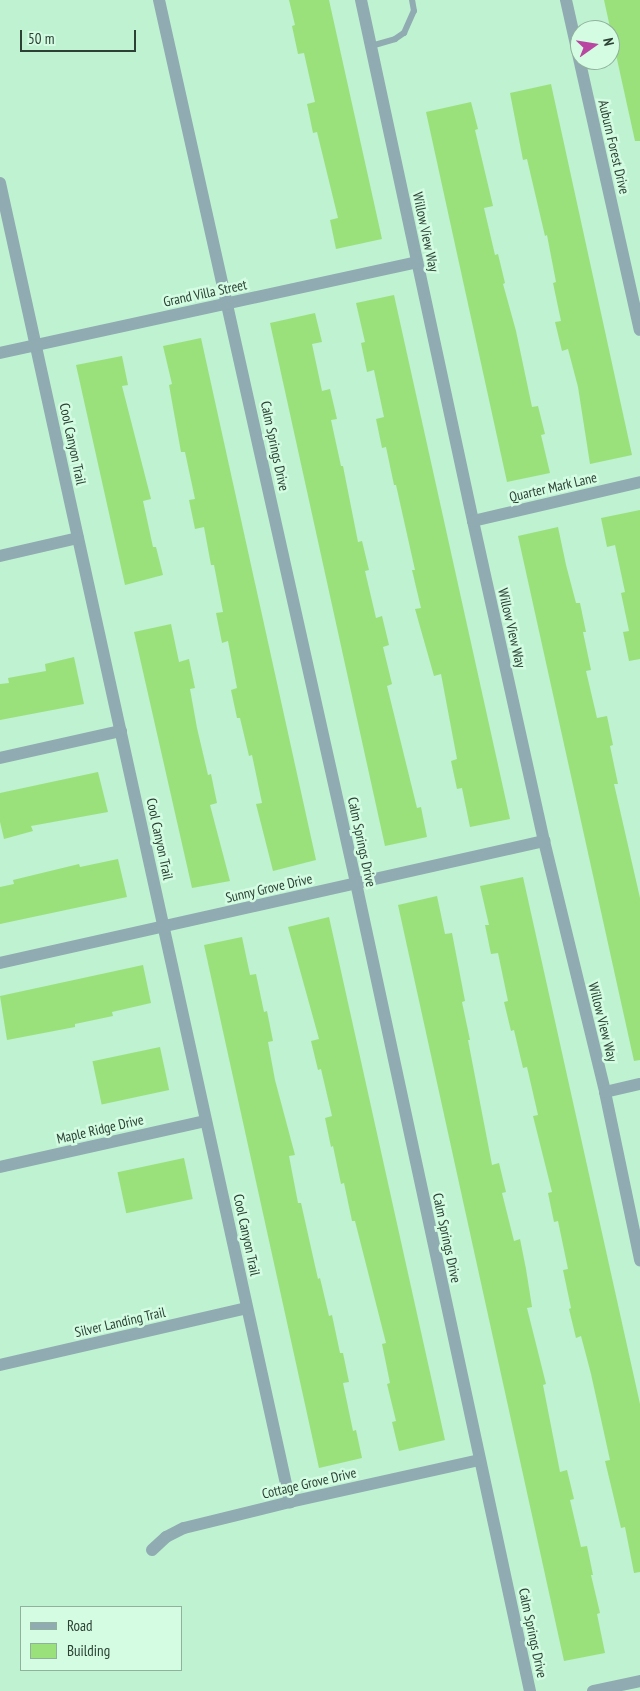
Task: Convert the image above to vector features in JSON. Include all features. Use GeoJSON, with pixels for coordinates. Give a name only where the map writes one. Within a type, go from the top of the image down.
{"type":"FeatureCollection","features":[{"type":"Feature","properties":{"kind":"street","name":"Calm Springs Drive"},"geometry":{"type":"LineString","coordinates":[[160,0],[356,883],[530,1691]]}},
{"type":"Feature","properties":{"kind":"street","name":"Willow View Way"},"geometry":{"type":"LineString","coordinates":[[361,0],[473,521],[544,841],[605,1092],[640,1260]]}},
{"type":"Feature","properties":{"kind":"street","name":"Auburn Forest Drive"},"geometry":{"type":"LineString","coordinates":[[566,0],[640,330]]}},
{"type":"Feature","properties":{"kind":"street","name":"Cool Canyon Trail"},"geometry":{"type":"LineString","coordinates":[[0,183],[290,1502]]}},
{"type":"Feature","properties":{"kind":"street","name":"Grand Villa Street"},"geometry":{"type":"LineString","coordinates":[[0,353],[417,262]]}},
{"type":"Feature","properties":{"kind":"street","name":"Quarter Mark Lane"},"geometry":{"type":"LineString","coordinates":[[473,521],[640,482]]}},
{"type":"Feature","properties":{"kind":"street"},"geometry":{"type":"LineString","coordinates":[[0,556],[78,538]]}},
{"type":"Feature","properties":{"kind":"street"},"geometry":{"type":"LineString","coordinates":[[0,758],[120,731]]}},
{"type":"Feature","properties":{"kind":"street","name":"Sunny Grove Drive"},"geometry":{"type":"LineString","coordinates":[[0,963],[544,841]]}},
{"type":"Feature","properties":{"kind":"street"},"geometry":{"type":"LineString","coordinates":[[605,1092],[640,1084]]}},
{"type":"Feature","properties":{"kind":"street","name":"Maple Ridge Drive"},"geometry":{"type":"LineString","coordinates":[[0,1167],[206,1121]]}},
{"type":"Feature","properties":{"kind":"street","name":"Silver Landing Trail"},"geometry":{"type":"LineString","coordinates":[[0,1365],[247,1308]]}},
{"type":"Feature","properties":{"kind":"street","name":"Cottage Grove Drive"},"geometry":{"type":"LineString","coordinates":[[152,1550],[166,1537],[184,1528],[290,1502],[479,1460]]}},
{"type":"Feature","properties":{"kind":"street"},"geometry":{"type":"LineString","coordinates":[[593,1691],[640,1681]]}},
{"type":"Feature","properties":{"kind":"lane"},"geometry":{"type":"LineString","coordinates":[[371,46],[395,39],[404,33],[414,11],[412,0]]}},
{"type":"Feature","properties":{"kind":"building"},"geometry":{"type":"Polygon","coordinates":[[[289,0],[329,0],[382,239],[336,249],[330,220],[338,218],[317,132],[313,133],[307,104],[315,102],[304,53],[298,54],[292,26],[295,25],[289,0]]]}},
{"type":"Feature","properties":{"kind":"building"},"geometry":{"type":"Polygon","coordinates":[[[604,0],[640,0],[640,141],[635,141],[619,70],[620,20],[608,20],[604,0]]]}},
{"type":"Feature","properties":{"kind":"building"},"geometry":{"type":"Polygon","coordinates":[[[551,84],[632,455],[590,464],[578,387],[568,349],[562,351],[555,322],[561,321],[553,283],[556,282],[547,235],[545,236],[527,159],[523,160],[510,93],[551,84]]]}},
{"type":"Feature","properties":{"kind":"building"},"geometry":{"type":"Polygon","coordinates":[[[471,102],[478,129],[475,130],[493,206],[484,208],[495,255],[498,254],[505,283],[503,284],[516,331],[532,407],[538,406],[545,434],[541,435],[550,473],[507,482],[426,112],[471,102]]]}},
{"type":"Feature","properties":{"kind":"building"},"geometry":{"type":"Polygon","coordinates":[[[394,295],[510,819],[470,827],[462,788],[457,789],[451,761],[457,759],[441,674],[434,676],[415,609],[421,608],[412,570],[415,570],[396,485],[394,485],[386,447],[382,448],[376,419],[384,417],[374,370],[367,372],[361,343],[365,342],[356,303],[394,295]]]}},
{"type":"Feature","properties":{"kind":"building"},"geometry":{"type":"Polygon","coordinates":[[[315,313],[322,342],[312,344],[322,391],[330,389],[337,419],[331,420],[341,466],[343,466],[358,542],[362,541],[369,570],[365,571],[376,618],[382,616],[389,645],[383,647],[392,684],[387,686],[417,808],[421,807],[427,837],[385,846],[270,323],[315,313]]]}},
{"type":"Feature","properties":{"kind":"building"},"geometry":{"type":"Polygon","coordinates":[[[201,338],[316,860],[273,871],[256,804],[262,803],[252,755],[249,756],[240,718],[237,718],[231,690],[237,688],[228,641],[222,643],[216,613],[223,612],[214,565],[211,565],[204,527],[195,529],[189,500],[195,499],[185,452],[181,452],[169,385],[172,384],[163,346],[201,338]]]}},
{"type":"Feature","properties":{"kind":"building"},"geometry":{"type":"Polygon","coordinates":[[[122,356],[128,385],[122,386],[151,499],[143,501],[153,547],[156,547],[163,575],[125,585],[76,365],[122,356]]]}},
{"type":"Feature","properties":{"kind":"building"},"geometry":{"type":"Polygon","coordinates":[[[640,510],[640,659],[629,661],[623,632],[629,631],[621,593],[625,592],[615,545],[607,547],[601,518],[640,510]]]}},
{"type":"Feature","properties":{"kind":"building"},"geometry":{"type":"Polygon","coordinates":[[[558,527],[576,603],[580,603],[586,632],[583,632],[591,670],[586,671],[597,718],[607,716],[613,745],[610,746],[618,784],[614,784],[640,898],[640,1060],[634,1061],[518,536],[558,527]]]}},
{"type":"Feature","properties":{"kind":"building"},"geometry":{"type":"Polygon","coordinates":[[[171,624],[179,662],[189,659],[195,688],[190,689],[197,728],[208,775],[211,774],[217,803],[210,805],[230,881],[192,888],[134,632],[171,624]]]}},
{"type":"Feature","properties":{"kind":"building"},"geometry":{"type":"Polygon","coordinates":[[[74,657],[84,704],[0,720],[0,684],[9,683],[8,678],[46,671],[45,664],[74,657]]]}},
{"type":"Feature","properties":{"kind":"building"},"geometry":{"type":"Polygon","coordinates":[[[98,772],[108,812],[31,826],[33,831],[4,839],[0,822],[0,793],[98,772]]]}},
{"type":"Feature","properties":{"kind":"building"},"geometry":{"type":"Polygon","coordinates":[[[118,859],[127,897],[0,924],[0,887],[14,884],[13,880],[79,864],[80,867],[118,859]]]}},
{"type":"Feature","properties":{"kind":"building"},"geometry":{"type":"Polygon","coordinates":[[[523,877],[640,1404],[640,1572],[634,1573],[625,1527],[621,1528],[605,1461],[610,1460],[591,1374],[581,1336],[576,1338],[569,1309],[571,1308],[563,1270],[568,1269],[558,1221],[554,1222],[548,1193],[552,1192],[533,1116],[538,1115],[527,1067],[523,1068],[514,1030],[511,1031],[504,1002],[508,1001],[498,953],[491,954],[485,925],[489,925],[480,886],[523,877]]]}},
{"type":"Feature","properties":{"kind":"building"},"geometry":{"type":"Polygon","coordinates":[[[437,896],[445,934],[452,933],[465,1001],[462,1002],[470,1040],[468,1040],[492,1165],[499,1163],[506,1192],[502,1193],[514,1241],[520,1239],[532,1307],[527,1308],[546,1384],[543,1385],[560,1472],[567,1470],[574,1499],[570,1500],[581,1547],[587,1546],[593,1575],[591,1575],[600,1613],[597,1614],[605,1653],[564,1661],[398,905],[437,896]]]}},
{"type":"Feature","properties":{"kind":"building"},"geometry":{"type":"Polygon","coordinates":[[[329,917],[445,1440],[399,1451],[392,1422],[396,1421],[387,1384],[390,1383],[382,1344],[386,1343],[355,1221],[352,1221],[344,1183],[341,1184],[333,1146],[331,1147],[325,1118],[332,1116],[321,1069],[318,1070],[311,1041],[319,1039],[288,927],[329,917]]]}},
{"type":"Feature","properties":{"kind":"building"},"geometry":{"type":"Polygon","coordinates":[[[242,937],[250,975],[256,974],[264,1012],[267,1011],[273,1041],[268,1042],[275,1080],[295,1155],[289,1156],[298,1203],[301,1203],[318,1279],[320,1278],[329,1316],[332,1315],[340,1353],[343,1353],[349,1382],[343,1383],[353,1431],[356,1430],[362,1458],[319,1468],[204,945],[242,937]]]}},
{"type":"Feature","properties":{"kind":"building"},"geometry":{"type":"Polygon","coordinates":[[[143,965],[151,1003],[112,1012],[113,1016],[75,1024],[75,1027],[7,1040],[0,996],[143,965]]]}},
{"type":"Feature","properties":{"kind":"building"},"geometry":{"type":"Polygon","coordinates":[[[160,1047],[169,1090],[102,1104],[93,1061],[160,1047]]]}},
{"type":"Feature","properties":{"kind":"building"},"geometry":{"type":"Polygon","coordinates":[[[184,1158],[193,1199],[126,1213],[117,1172],[184,1158]]]}}]}
